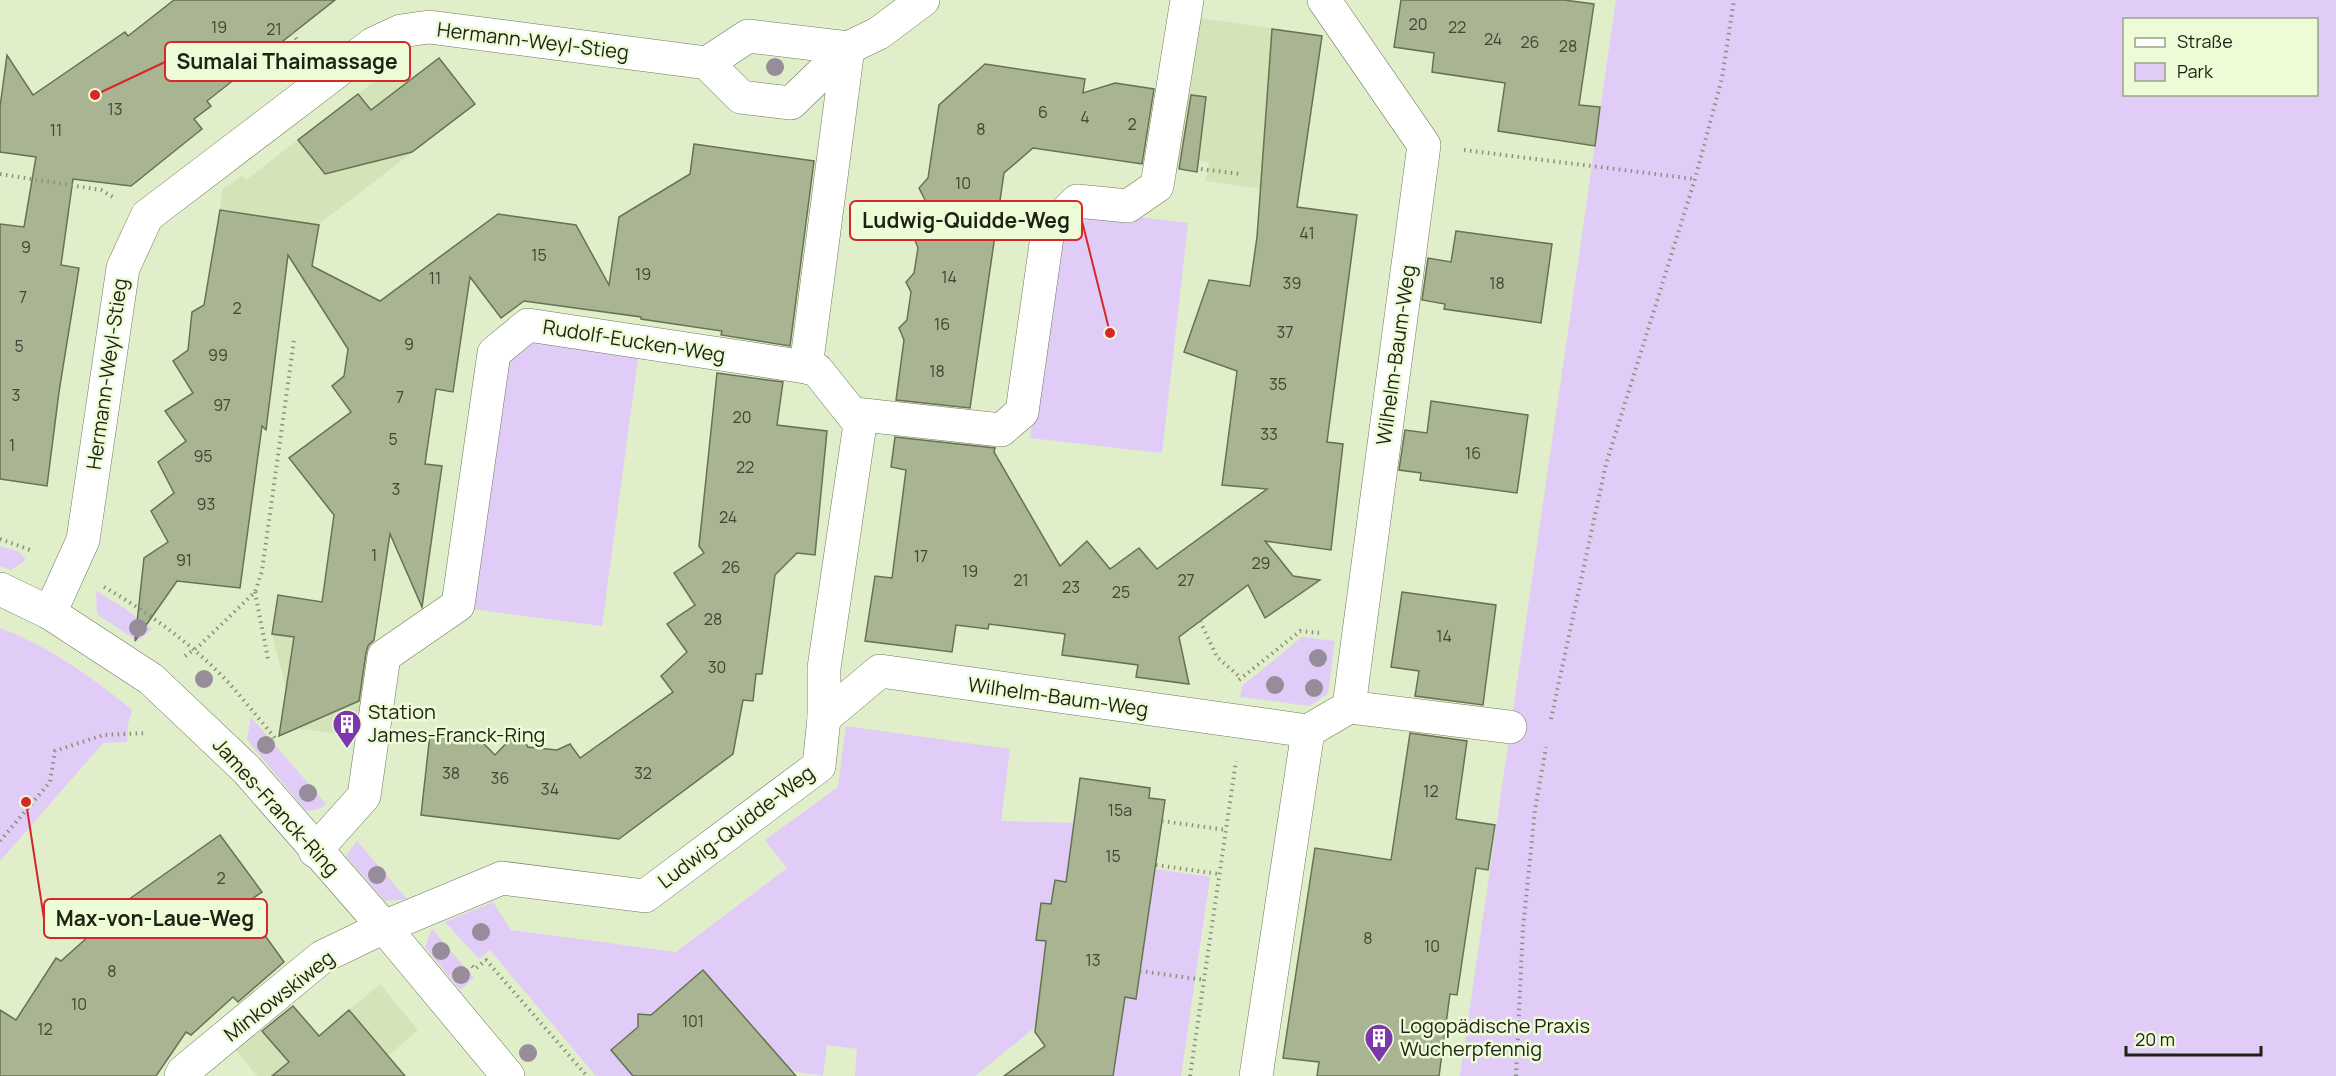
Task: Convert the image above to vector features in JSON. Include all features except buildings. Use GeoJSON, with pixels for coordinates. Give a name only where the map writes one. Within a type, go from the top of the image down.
{"type":"FeatureCollection","features":[{"type":"Feature","properties":{"kind":"street"},"geometry":{"type":"LineString","coordinates":[[848,48],[748,36],[708,63],[741,97],[791,103],[848,48],[879,33],[923,0]]}},
{"type":"Feature","properties":{"kind":"street"},"geometry":{"type":"LineString","coordinates":[[848,48],[806,367],[817,370],[854,414],[1001,430],[1022,412],[1048,230],[1077,201],[1128,206],[1157,186],[1187,0]]}},
{"type":"Feature","properties":{"kind":"street"},"geometry":{"type":"LineString","coordinates":[[1324,0],[1424,145]]}},
{"type":"Feature","properties":{"kind":"street","name":"Hermann-Weyl-Stieg"},"geometry":{"type":"LineString","coordinates":[[50,613],[83,540],[123,268],[147,216],[373,44],[400,31],[429,27],[708,63]]}},
{"type":"Feature","properties":{"kind":"street","name":"Wilhelm-Baum-Weg"},"geometry":{"type":"LineString","coordinates":[[1349,707],[1424,145]]}},
{"type":"Feature","properties":{"kind":"street","name":"Rudolf-Eucken-Weg"},"geometry":{"type":"LineString","coordinates":[[315,851],[364,796],[384,656],[458,605],[494,353],[528,325],[806,367]]}},
{"type":"Feature","properties":{"kind":"street","name":"Ludwig-Quidde-Weg"},"geometry":{"type":"LineString","coordinates":[[384,927],[502,878],[645,896],[819,766],[824,718],[824,669],[860,424],[854,414]]}},
{"type":"Feature","properties":{"kind":"street","name":"James-Franck-Ring"},"geometry":{"type":"LineString","coordinates":[[0,589],[50,613],[151,679],[205,729],[247,770],[315,851],[384,927],[508,1076]]}},
{"type":"Feature","properties":{"kind":"street","name":"Wilhelm-Baum-Weg"},"geometry":{"type":"LineString","coordinates":[[824,718],[880,671],[1308,731]]}},
{"type":"Feature","properties":{"kind":"street"},"geometry":{"type":"LineString","coordinates":[[1256,1076],[1308,731],[1349,707],[1510,727]]}},
{"type":"Feature","properties":{"kind":"street","name":"Minkowskiweg"},"geometry":{"type":"LineString","coordinates":[[181,1076],[322,957],[384,927]]}},
{"type":"Feature","properties":{"kind":"path"},"geometry":{"type":"LineString","coordinates":[[1551,721],[1606,464],[1695,179],[1722,78],[1734,0]]}},
{"type":"Feature","properties":{"kind":"path"},"geometry":{"type":"LineString","coordinates":[[1424,145],[1695,179]]}},
{"type":"Feature","properties":{"kind":"path"},"geometry":{"type":"LineString","coordinates":[[0,174],[101,190],[147,216]]}},
{"type":"Feature","properties":{"kind":"path"},"geometry":{"type":"LineString","coordinates":[[151,679],[198,647],[255,592],[262,571],[294,340]]}},
{"type":"Feature","properties":{"kind":"path"},"geometry":{"type":"LineString","coordinates":[[255,592],[268,659]]}},
{"type":"Feature","properties":{"kind":"path"},"geometry":{"type":"LineString","coordinates":[[1200,621],[1217,657],[1241,678]]}},
{"type":"Feature","properties":{"kind":"path"},"geometry":{"type":"LineString","coordinates":[[1190,1076],[1238,747],[1226,720],[1230,686],[1299,631],[1358,639]]}},
{"type":"Feature","properties":{"kind":"path"},"geometry":{"type":"LineString","coordinates":[[0,841],[50,782],[55,751],[103,735],[205,729]]}},
{"type":"Feature","properties":{"kind":"path"},"geometry":{"type":"LineString","coordinates":[[1516,1076],[1523,928],[1535,810],[1546,744]]}},
{"type":"Feature","properties":{"kind":"path"},"geometry":{"type":"LineString","coordinates":[[1162,821],[1226,830]]}},
{"type":"Feature","properties":{"kind":"path"},"geometry":{"type":"LineString","coordinates":[[1156,865],[1220,874]]}},
{"type":"Feature","properties":{"kind":"path"},"geometry":{"type":"LineString","coordinates":[[1140,971],[1204,980]]}},
{"type":"Feature","properties":{"kind":"shaded area"},"geometry":{"type":"Polygon","coordinates":[[[1194,17],[1322,36],[1299,194],[1206,181],[1209,162],[1174,157],[1194,17]]]}},
{"type":"Feature","properties":{"kind":"shaded area"},"geometry":{"type":"Polygon","coordinates":[[[439,58],[475,104],[319,224],[313,262],[214,247],[223,189],[242,175],[246,180],[397,64],[409,81],[439,58]]]}},
{"type":"Feature","properties":{"kind":"shaded area"},"geometry":{"type":"Polygon","coordinates":[[[278,595],[379,610],[360,737],[281,726],[286,688],[272,634],[278,595]]]}},
{"type":"Feature","properties":{"kind":"shaded area"},"geometry":{"type":"Polygon","coordinates":[[[380,984],[418,1030],[365,1076],[257,1076],[236,1050],[260,1029],[269,1039],[313,1029],[319,1036],[380,984]]]}},
{"type":"Feature","properties":{"kind":"green space"},"geometry":{"type":"Polygon","coordinates":[[[1616,0],[2336,0],[2336,1076],[1460,1076],[1616,0]]]}},
{"type":"Feature","properties":{"kind":"green space"},"geometry":{"type":"Polygon","coordinates":[[[1079,210],[1188,223],[1162,453],[1030,438],[1058,228],[1079,210]]]}},
{"type":"Feature","properties":{"kind":"green space"},"geometry":{"type":"Polygon","coordinates":[[[529,336],[639,351],[602,626],[472,609],[506,354],[529,336]]]}},
{"type":"Feature","properties":{"kind":"green space"},"geometry":{"type":"Polygon","coordinates":[[[0,546],[19,552],[26,560],[11,570],[0,566],[0,546]]]}},
{"type":"Feature","properties":{"kind":"green space"},"geometry":{"type":"Polygon","coordinates":[[[96,591],[152,629],[137,641],[97,614],[96,591]]]}},
{"type":"Feature","properties":{"kind":"green space"},"geometry":{"type":"Polygon","coordinates":[[[0,628],[18,635],[69,663],[132,710],[127,742],[103,743],[0,861],[0,628]]]}},
{"type":"Feature","properties":{"kind":"green space"},"geometry":{"type":"Polygon","coordinates":[[[1302,637],[1335,641],[1328,693],[1310,706],[1240,697],[1242,686],[1302,637]]]}},
{"type":"Feature","properties":{"kind":"green space"},"geometry":{"type":"Polygon","coordinates":[[[251,717],[326,804],[319,809],[306,811],[247,740],[251,717]]]}},
{"type":"Feature","properties":{"kind":"green space"},"geometry":{"type":"Polygon","coordinates":[[[846,726],[1010,749],[1001,821],[1075,823],[1066,882],[1055,881],[1051,904],[1041,903],[1036,939],[1046,941],[1040,980],[1051,996],[1048,1020],[1033,1029],[975,1076],[855,1076],[857,1049],[827,1045],[823,1076],[792,1071],[703,970],[651,1015],[638,1014],[638,1027],[611,1049],[633,1076],[596,1076],[490,950],[479,959],[445,922],[493,902],[511,930],[676,952],[787,868],[765,840],[838,787],[846,726]]]}},
{"type":"Feature","properties":{"kind":"green space"},"geometry":{"type":"Polygon","coordinates":[[[357,841],[407,899],[385,901],[346,856],[357,841]]]}},
{"type":"Feature","properties":{"kind":"green space"},"geometry":{"type":"Polygon","coordinates":[[[1155,869],[1210,877],[1181,1076],[1113,1076],[1125,997],[1137,998],[1155,869]]]}},
{"type":"Feature","properties":{"kind":"green space"},"geometry":{"type":"Polygon","coordinates":[[[432,929],[474,978],[460,990],[425,947],[432,929]]]}},
{"type":"Feature","properties":{"kind":"place","name":"Sumalai Thaimassage"},"geometry":{"type":"Point","coordinates":[95,95]}},
{"type":"Feature","properties":{"kind":"place","name":"Ludwig-Quidde-Weg"},"geometry":{"type":"Point","coordinates":[1110,333]}},
{"type":"Feature","properties":{"kind":"place","name":"Station James-Franck-Ring"},"geometry":{"type":"Point","coordinates":[347,750]}},
{"type":"Feature","properties":{"kind":"place","name":"Max-von-Laue-Weg"},"geometry":{"type":"Point","coordinates":[26,802]}},
{"type":"Feature","properties":{"kind":"place","name":"Logopädische Praxis Wucherpfennig"},"geometry":{"type":"Point","coordinates":[1379,1064]}}]}
